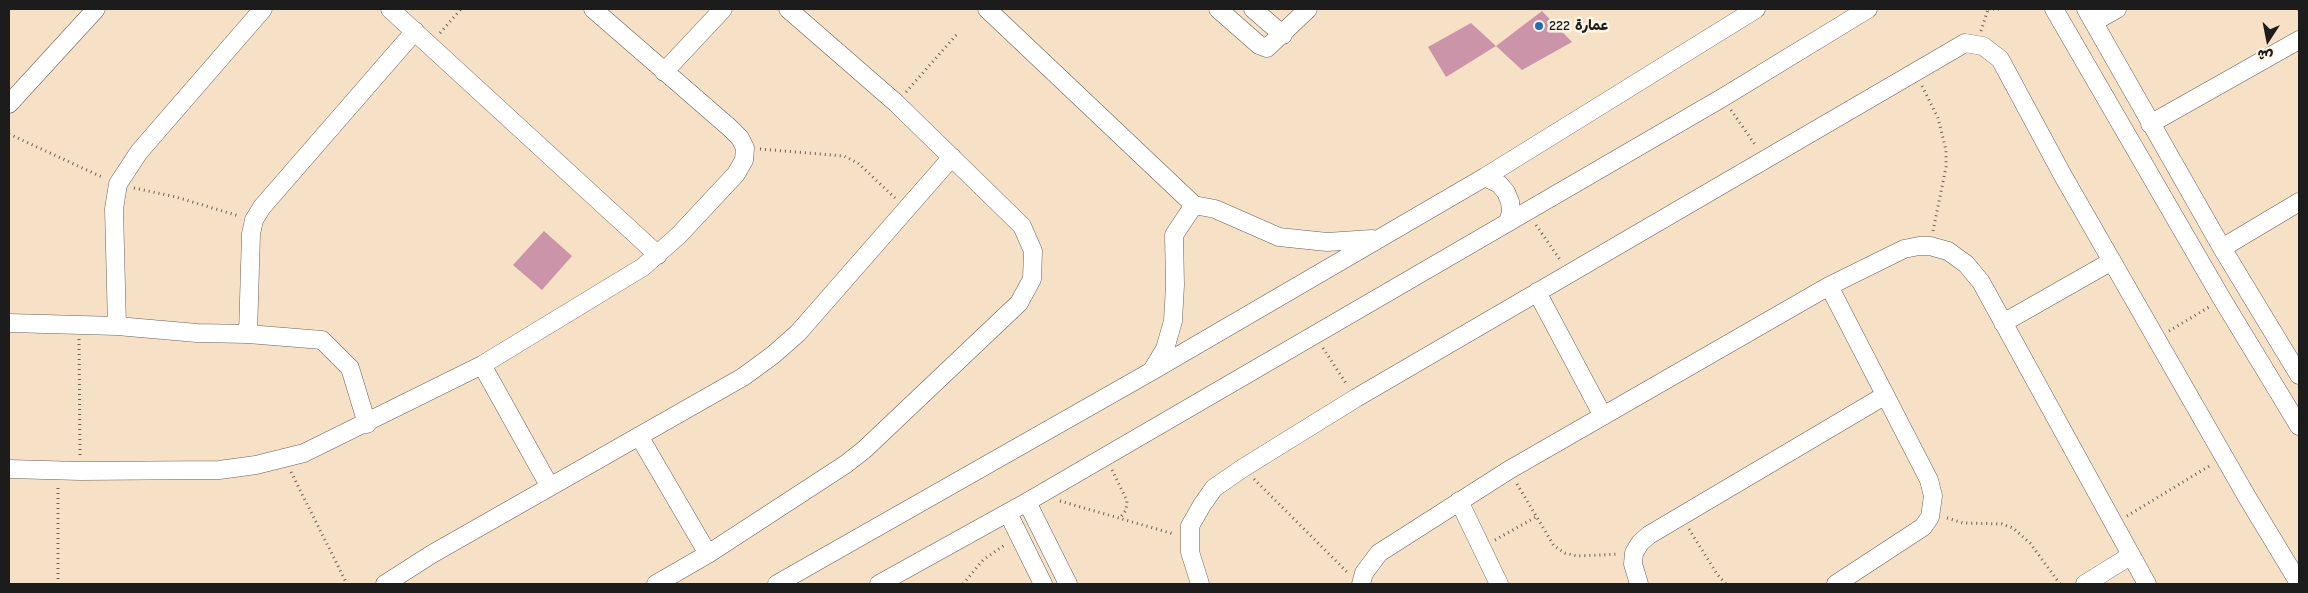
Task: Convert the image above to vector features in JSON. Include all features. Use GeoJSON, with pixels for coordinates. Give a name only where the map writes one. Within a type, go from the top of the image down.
{"type":"FeatureCollection","features":[{"type":"Feature","properties":{"kind":"street"},"geometry":{"type":"LineString","coordinates":[[9,104],[96,9]]}},
{"type":"Feature","properties":{"kind":"street"},"geometry":{"type":"LineString","coordinates":[[117,326],[114,209],[118,184],[139,152],[264,9]]}},
{"type":"Feature","properties":{"kind":"street"},"geometry":{"type":"LineString","coordinates":[[390,9],[658,255]]}},
{"type":"Feature","properties":{"kind":"street"},"geometry":{"type":"LineString","coordinates":[[9,469],[80,471],[219,470],[304,453],[367,424],[482,365],[605,291],[658,255],[736,174],[744,160],[745,148],[740,138],[730,128],[594,9]]}},
{"type":"Feature","properties":{"kind":"street"},"geometry":{"type":"LineString","coordinates":[[664,72],[723,9]]}},
{"type":"Feature","properties":{"kind":"street"},"geometry":{"type":"LineString","coordinates":[[656,584],[708,554],[846,464],[865,449],[1019,303],[1032,279],[1033,251],[1022,226],[896,103],[788,9]]}},
{"type":"Feature","properties":{"kind":"street"},"geometry":{"type":"LineString","coordinates":[[987,9],[1194,206],[1215,209],[1279,237],[1327,242],[1376,239]]}},
{"type":"Feature","properties":{"kind":"street"},"geometry":{"type":"LineString","coordinates":[[1218,9],[1264,48],[1270,46],[1308,9]]}},
{"type":"Feature","properties":{"kind":"street"},"geometry":{"type":"LineString","coordinates":[[1253,9],[1282,35]]}},
{"type":"Feature","properties":{"kind":"street"},"geometry":{"type":"LineString","coordinates":[[777,584],[1152,371],[1485,177],[1756,9]]}},
{"type":"Feature","properties":{"kind":"street"},"geometry":{"type":"LineString","coordinates":[[879,584],[1105,457],[1722,98],[1868,9]]}},
{"type":"Feature","properties":{"kind":"street"},"geometry":{"type":"LineString","coordinates":[[2054,9],[2222,299],[2299,426]]}},
{"type":"Feature","properties":{"kind":"street"},"geometry":{"type":"LineString","coordinates":[[2117,9],[2090,16],[2150,124],[2299,376]]}},
{"type":"Feature","properties":{"kind":"street"},"geometry":{"type":"LineString","coordinates":[[248,334],[254,220],[262,207],[415,31]]}},
{"type":"Feature","properties":{"kind":"street"},"geometry":{"type":"LineString","coordinates":[[2150,124],[2299,40]]}},
{"type":"Feature","properties":{"kind":"street"},"geometry":{"type":"LineString","coordinates":[[1200,584],[1190,552],[1190,526],[1214,488],[1356,398],[1965,43],[1977,44],[1992,51],[2000,59],[2112,261],[2299,583]]}},
{"type":"Feature","properties":{"kind":"street"},"geometry":{"type":"LineString","coordinates":[[385,584],[432,554],[743,377],[773,355],[798,333],[952,157]]}},
{"type":"Feature","properties":{"kind":"street"},"geometry":{"type":"LineString","coordinates":[[1485,177],[1499,184],[1506,192],[1511,212],[1508,222]]}},
{"type":"Feature","properties":{"kind":"street"},"geometry":{"type":"LineString","coordinates":[[2222,248],[2299,202]]}},
{"type":"Feature","properties":{"kind":"street"},"geometry":{"type":"LineString","coordinates":[[1152,371],[1165,349],[1173,321],[1175,285],[1174,236],[1194,206]]}},
{"type":"Feature","properties":{"kind":"street"},"geometry":{"type":"LineString","coordinates":[[1357,581],[1378,553],[1509,470],[1829,286],[1904,249],[1930,246],[1948,251],[1966,264],[1981,282],[2147,584]]}},
{"type":"Feature","properties":{"kind":"street"},"geometry":{"type":"LineString","coordinates":[[2003,323],[2112,261]]}},
{"type":"Feature","properties":{"kind":"street"},"geometry":{"type":"LineString","coordinates":[[1829,286],[1884,396],[1929,480],[1933,496],[1930,517],[1922,527],[1836,584]]}},
{"type":"Feature","properties":{"kind":"street"},"geometry":{"type":"LineString","coordinates":[[1537,292],[1603,416]]}},
{"type":"Feature","properties":{"kind":"street"},"geometry":{"type":"LineString","coordinates":[[9,324],[117,326],[197,333],[248,334],[322,340],[350,368],[367,424]]}},
{"type":"Feature","properties":{"kind":"street"},"geometry":{"type":"LineString","coordinates":[[482,365],[550,488]]}},
{"type":"Feature","properties":{"kind":"street"},"geometry":{"type":"LineString","coordinates":[[1639,584],[1633,564],[1634,553],[1640,543],[1649,535],[1884,396]]}},
{"type":"Feature","properties":{"kind":"street"},"geometry":{"type":"LineString","coordinates":[[639,436],[708,554]]}},
{"type":"Feature","properties":{"kind":"street"},"geometry":{"type":"LineString","coordinates":[[1033,498],[1068,584]]}},
{"type":"Feature","properties":{"kind":"street"},"geometry":{"type":"LineString","coordinates":[[1459,500],[1499,584]]}},
{"type":"Feature","properties":{"kind":"street"},"geometry":{"type":"LineString","coordinates":[[1008,513],[1044,584]]}},
{"type":"Feature","properties":{"kind":"street"},"geometry":{"type":"LineString","coordinates":[[2085,584],[2130,556]]}},
{"type":"Feature","properties":{"kind":"path"},"geometry":{"type":"LineString","coordinates":[[429,45],[461,9]]}},
{"type":"Feature","properties":{"kind":"path"},"geometry":{"type":"LineString","coordinates":[[1977,44],[1988,9],[2003,9]]}},
{"type":"Feature","properties":{"kind":"path"},"geometry":{"type":"LineString","coordinates":[[896,103],[958,33]]}},
{"type":"Feature","properties":{"kind":"path"},"geometry":{"type":"LineString","coordinates":[[1915,71],[1938,118],[1946,150],[1946,167],[1930,246]]}},
{"type":"Feature","properties":{"kind":"path"},"geometry":{"type":"LineString","coordinates":[[1722,98],[1765,159]]}},
{"type":"Feature","properties":{"kind":"path"},"geometry":{"type":"LineString","coordinates":[[745,148],[844,156],[858,163],[907,209]]}},
{"type":"Feature","properties":{"kind":"path"},"geometry":{"type":"LineString","coordinates":[[1526,211],[1570,273]]}},
{"type":"Feature","properties":{"kind":"path"},"geometry":{"type":"LineString","coordinates":[[2157,338],[2222,299]]}},
{"type":"Feature","properties":{"kind":"path"},"geometry":{"type":"LineString","coordinates":[[79,326],[80,471]]}},
{"type":"Feature","properties":{"kind":"path"},"geometry":{"type":"LineString","coordinates":[[1314,335],[1356,398]]}},
{"type":"Feature","properties":{"kind":"path"},"geometry":{"type":"LineString","coordinates":[[2113,524],[2225,456]]}},
{"type":"Feature","properties":{"kind":"path"},"geometry":{"type":"LineString","coordinates":[[1105,457],[1127,500],[1126,510],[1120,518]]}},
{"type":"Feature","properties":{"kind":"path"},"geometry":{"type":"LineString","coordinates":[[284,458],[346,584]]}},
{"type":"Feature","properties":{"kind":"path"},"geometry":{"type":"LineString","coordinates":[[1243,468],[1357,581]]}},
{"type":"Feature","properties":{"kind":"path"},"geometry":{"type":"LineString","coordinates":[[58,470],[58,584]]}},
{"type":"Feature","properties":{"kind":"path"},"geometry":{"type":"LineString","coordinates":[[1509,470],[1554,546],[1565,553],[1577,556],[1634,553]]}},
{"type":"Feature","properties":{"kind":"path"},"geometry":{"type":"LineString","coordinates":[[1033,498],[1120,518],[1189,538]]}},
{"type":"Feature","properties":{"kind":"path"},"geometry":{"type":"LineString","coordinates":[[1933,506],[1949,520],[1963,523],[2002,524],[2013,528],[2030,542],[2060,584]]}},
{"type":"Feature","properties":{"kind":"path"},"geometry":{"type":"LineString","coordinates":[[1682,516],[1717,574],[1726,584]]}},
{"type":"Feature","properties":{"kind":"path"},"geometry":{"type":"LineString","coordinates":[[1482,548],[1536,517]]}},
{"type":"Feature","properties":{"kind":"path"},"geometry":{"type":"LineString","coordinates":[[963,584],[983,560],[1000,547],[1020,537]]}},
{"type":"Feature","properties":{"kind":"building","name":"عمارة 222"},"geometry":{"type":"Polygon","coordinates":[[[1542,11],[1572,42],[1522,70],[1496,46],[1542,11]]]}},
{"type":"Feature","properties":{"kind":"building"},"geometry":{"type":"Polygon","coordinates":[[[1471,23],[1496,46],[1446,77],[1428,47],[1471,23]]]}},
{"type":"Feature","properties":{"kind":"building"},"geometry":{"type":"Polygon","coordinates":[[[544,231],[572,256],[542,290],[513,265],[544,231]]]}},
{"type":"Feature","properties":{"kind":"place","name":"عمارة 222"},"geometry":{"type":"Point","coordinates":[1539,26]}}]}
